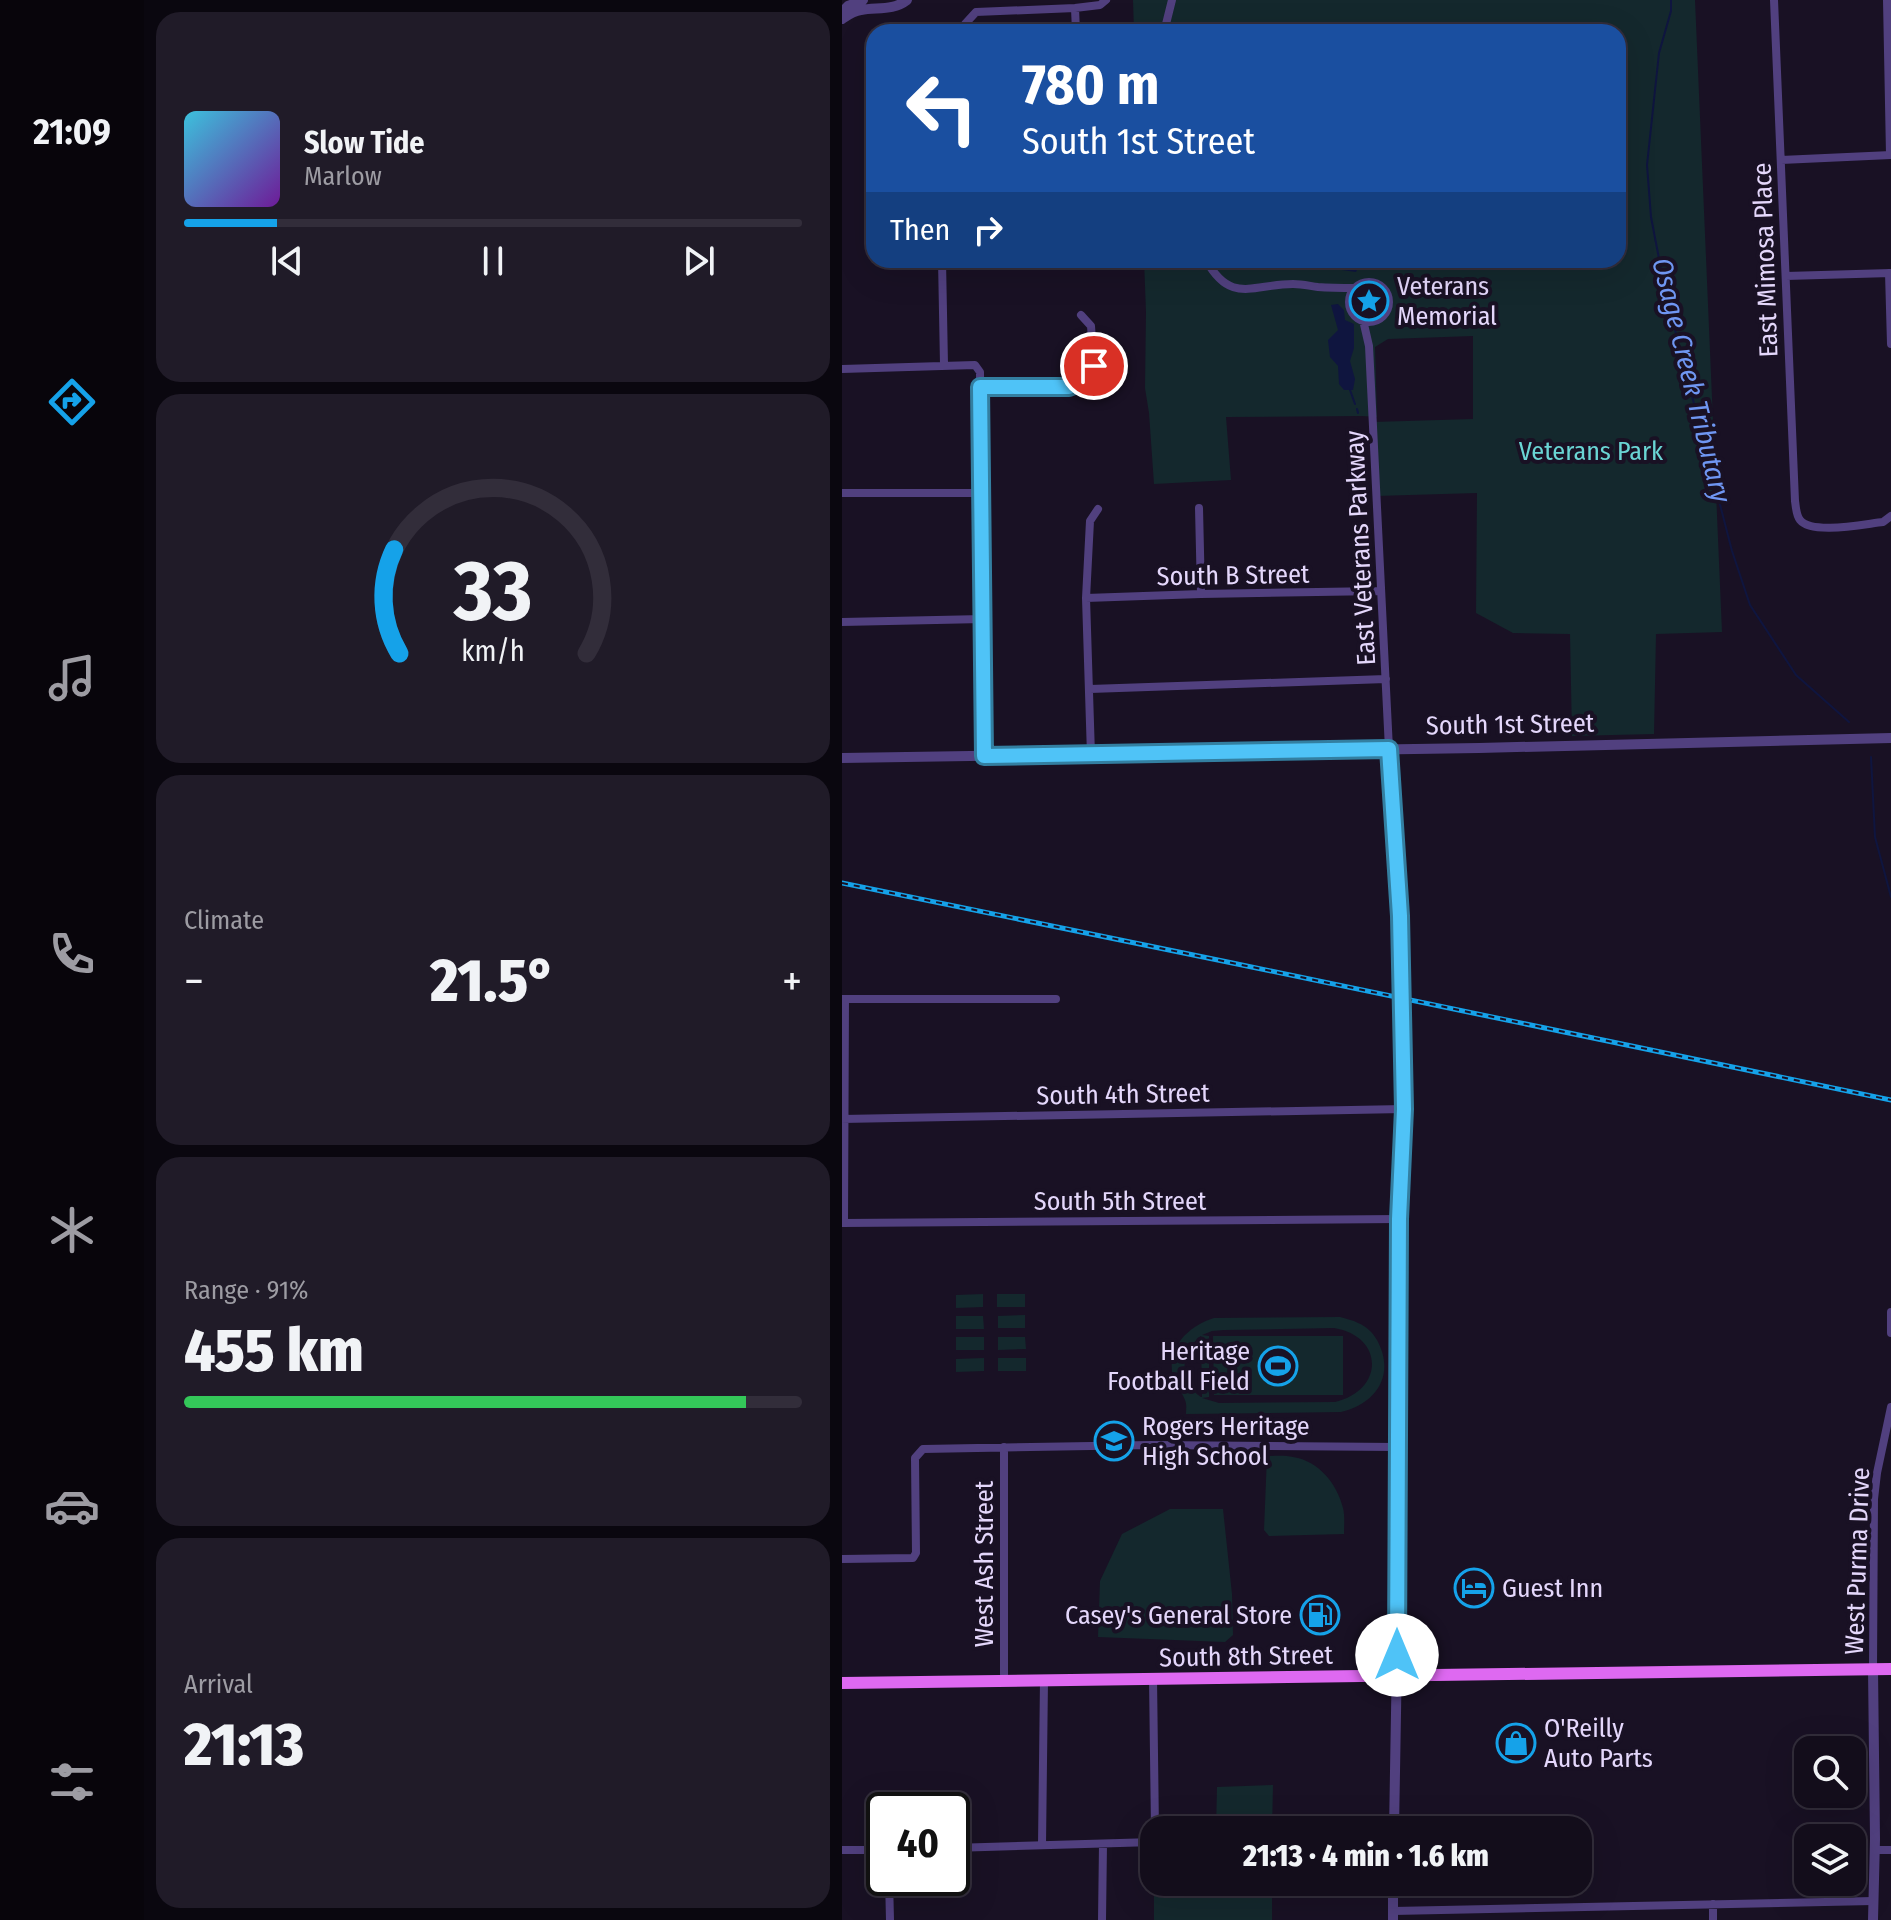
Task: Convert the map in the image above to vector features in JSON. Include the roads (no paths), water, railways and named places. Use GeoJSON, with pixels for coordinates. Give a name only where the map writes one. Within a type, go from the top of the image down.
{"type":"FeatureCollection","features":[{"type":"Feature","properties":{"kind":"main road","name":"South 8th Street"},"geometry":{"type":"LineString","coordinates":[[842,1683],[1891,1669]]}},
{"type":"Feature","properties":{"kind":"street"},"geometry":{"type":"LineString","coordinates":[[842,12],[863,0]]}},
{"type":"Feature","properties":{"kind":"street"},"geometry":{"type":"LineString","coordinates":[[842,19],[855,11],[890,8],[907,0]]}},
{"type":"Feature","properties":{"kind":"street"},"geometry":{"type":"LineString","coordinates":[[968,24],[976,12],[1075,8],[1100,5],[1106,0]]}},
{"type":"Feature","properties":{"kind":"street"},"geometry":{"type":"LineString","coordinates":[[1166,24],[1172,0]]}},
{"type":"Feature","properties":{"kind":"street","name":"East Mimosa Place"},"geometry":{"type":"LineString","coordinates":[[1774,0],[1798,518],[1808,526],[1819,528],[1883,522],[1891,516]]}},
{"type":"Feature","properties":{"kind":"street"},"geometry":{"type":"LineString","coordinates":[[1781,160],[1890,155],[1887,0]]}},
{"type":"Feature","properties":{"kind":"street"},"geometry":{"type":"LineString","coordinates":[[1075,8],[1076,24]]}},
{"type":"Feature","properties":{"kind":"street"},"geometry":{"type":"LineString","coordinates":[[942,268],[944,365]]}},
{"type":"Feature","properties":{"kind":"street"},"geometry":{"type":"LineString","coordinates":[[1211,268],[1221,283],[1240,289],[1295,284],[1340,290],[1356,288]]}},
{"type":"Feature","properties":{"kind":"street"},"geometry":{"type":"LineString","coordinates":[[1786,276],[1890,273],[1891,344]]}},
{"type":"Feature","properties":{"kind":"street","name":"East Veterans Parkway"},"geometry":{"type":"LineString","coordinates":[[1356,288],[1360,284],[1376,283],[1388,296],[1388,307],[1373,332],[1369,346]]}},
{"type":"Feature","properties":{"kind":"street"},"geometry":{"type":"LineString","coordinates":[[1350,305],[1356,288]]}},
{"type":"Feature","properties":{"kind":"street","name":"East Veterans Parkway"},"geometry":{"type":"LineString","coordinates":[[1340,290],[1353,312],[1363,320],[1369,346],[1389,749]]}},
{"type":"Feature","properties":{"kind":"street"},"geometry":{"type":"LineString","coordinates":[[980,387],[1069,387],[1087,380],[1094,366],[1091,326],[1081,315]]}},
{"type":"Feature","properties":{"kind":"street"},"geometry":{"type":"LineString","coordinates":[[1363,320],[1380,318]]}},
{"type":"Feature","properties":{"kind":"street"},"geometry":{"type":"LineString","coordinates":[[842,369],[975,365],[980,372],[984,756]]}},
{"type":"Feature","properties":{"kind":"street"},"geometry":{"type":"LineString","coordinates":[[842,493],[980,493]]}},
{"type":"Feature","properties":{"kind":"street"},"geometry":{"type":"LineString","coordinates":[[1199,508],[1201,594]]}},
{"type":"Feature","properties":{"kind":"street"},"geometry":{"type":"LineString","coordinates":[[1091,755],[1086,598],[1090,521],[1098,509]]}},
{"type":"Feature","properties":{"kind":"street","name":"South B Street"},"geometry":{"type":"LineString","coordinates":[[1086,598],[1380,591]]}},
{"type":"Feature","properties":{"kind":"street"},"geometry":{"type":"LineString","coordinates":[[842,622],[983,619]]}},
{"type":"Feature","properties":{"kind":"street"},"geometry":{"type":"LineString","coordinates":[[1090,689],[1386,679]]}},
{"type":"Feature","properties":{"kind":"street","name":"South 1st Street"},"geometry":{"type":"LineString","coordinates":[[842,758],[1891,738]]}},
{"type":"Feature","properties":{"kind":"street"},"geometry":{"type":"LineString","coordinates":[[1389,749],[1399,901],[1404,1109],[1399,1219],[1394,1816]]}},
{"type":"Feature","properties":{"kind":"street"},"geometry":{"type":"LineString","coordinates":[[843,1223],[844,999],[1056,999]]}},
{"type":"Feature","properties":{"kind":"street","name":"South 4th Street"},"geometry":{"type":"LineString","coordinates":[[843,1119],[1404,1109]]}},
{"type":"Feature","properties":{"kind":"street","name":"South 5th Street"},"geometry":{"type":"LineString","coordinates":[[843,1223],[1399,1219]]}},
{"type":"Feature","properties":{"kind":"street"},"geometry":{"type":"LineString","coordinates":[[1891,1312],[1891,1333]]}},
{"type":"Feature","properties":{"kind":"street","name":"West Purma Drive"},"geometry":{"type":"LineString","coordinates":[[1873,1669],[1874,1499],[1891,1407]]}},
{"type":"Feature","properties":{"kind":"street"},"geometry":{"type":"LineString","coordinates":[[842,1559],[913,1558],[916,1553],[915,1458],[923,1449],[1151,1445],[1397,1447]]}},
{"type":"Feature","properties":{"kind":"street","name":"West Ash Street"},"geometry":{"type":"LineString","coordinates":[[1004,1447],[1004,1680]]}},
{"type":"Feature","properties":{"kind":"street"},"geometry":{"type":"LineString","coordinates":[[1873,1669],[1873,1920]]}},
{"type":"Feature","properties":{"kind":"street"},"geometry":{"type":"LineString","coordinates":[[1153,1678],[1155,1816]]}},
{"type":"Feature","properties":{"kind":"street"},"geometry":{"type":"LineString","coordinates":[[1042,1845],[1044,1680]]}},
{"type":"Feature","properties":{"kind":"street"},"geometry":{"type":"LineString","coordinates":[[970,1847],[1140,1843]]}},
{"type":"Feature","properties":{"kind":"street"},"geometry":{"type":"LineString","coordinates":[[1102,1920],[1103,1844]]}},
{"type":"Feature","properties":{"kind":"street"},"geometry":{"type":"LineString","coordinates":[[842,1850],[866,1850]]}},
{"type":"Feature","properties":{"kind":"street"},"geometry":{"type":"LineString","coordinates":[[1875,1850],[1891,1850]]}},
{"type":"Feature","properties":{"kind":"street"},"geometry":{"type":"LineString","coordinates":[[889,1896],[890,1920]]}},
{"type":"Feature","properties":{"kind":"street"},"geometry":{"type":"LineString","coordinates":[[1393,1915],[1873,1901]]}},
{"type":"Feature","properties":{"kind":"street"},"geometry":{"type":"LineString","coordinates":[[1713,1904],[1713,1920]]}},
{"type":"Feature","properties":{"kind":"waterway","name":"Osage Creek Tributary"},"geometry":{"type":"LineString","coordinates":[[1671,0],[1671,11],[1659,53],[1647,165],[1651,217],[1666,295],[1732,551],[1750,605],[1796,675],[1849,722]]}},
{"type":"Feature","properties":{"kind":"waterway"},"geometry":{"type":"LineString","coordinates":[[1350,390],[1355,404]]}},
{"type":"Feature","properties":{"kind":"waterway"},"geometry":{"type":"LineString","coordinates":[[1357,409],[1358,413]]}},
{"type":"Feature","properties":{"kind":"waterway","name":"Osage Creek Tributary"},"geometry":{"type":"LineString","coordinates":[[1871,757],[1875,837],[1891,897]]}},
{"type":"Feature","properties":{"kind":"railway"},"geometry":{"type":"LineString","coordinates":[[842,883],[1891,1100]]}},
{"type":"Feature","properties":{"kind":"place","name":"Veterans Memorial"},"geometry":{"type":"Point","coordinates":[1369,301]}},
{"type":"Feature","properties":{"kind":"place","name":"Heritage Football Field"},"geometry":{"type":"Point","coordinates":[1278,1366]}},
{"type":"Feature","properties":{"kind":"place","name":"Rogers Heritage High School"},"geometry":{"type":"Point","coordinates":[1114,1441]}},
{"type":"Feature","properties":{"kind":"place","name":"Guest Inn"},"geometry":{"type":"Point","coordinates":[1474,1588]}},
{"type":"Feature","properties":{"kind":"place","name":"Casey's General Store"},"geometry":{"type":"Point","coordinates":[1320,1615]}},
{"type":"Feature","properties":{"kind":"place","name":"O'Reilly Auto Parts"},"geometry":{"type":"Point","coordinates":[1516,1743]}},
{"type":"Feature","properties":{"kind":"park label","name":"Veterans Park"},"geometry":{"type":"Point","coordinates":[1591,451]}}]}
